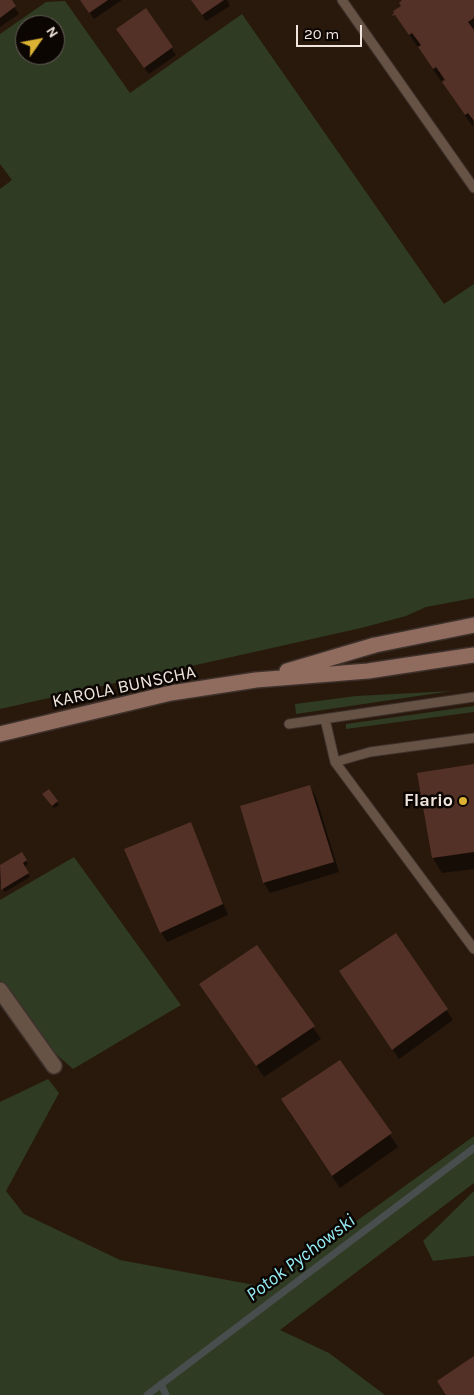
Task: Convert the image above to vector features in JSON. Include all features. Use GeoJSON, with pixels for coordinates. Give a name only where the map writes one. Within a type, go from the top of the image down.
{"type":"FeatureCollection","features":[{"type":"Feature","properties":{"kind":"main road","name":"KAROLA BUNSCHA"},"geometry":{"type":"LineString","coordinates":[[256,680],[375,645],[474,625]]}},
{"type":"Feature","properties":{"kind":"main road","name":"KAROLA BUNSCHA"},"geometry":{"type":"LineString","coordinates":[[0,734],[171,694],[256,680],[368,671],[474,655]]}},
{"type":"Feature","properties":{"kind":"street"},"geometry":{"type":"LineString","coordinates":[[0,990],[54,1066]]}},
{"type":"Feature","properties":{"kind":"lane"},"geometry":{"type":"LineString","coordinates":[[342,0],[474,188]]}},
{"type":"Feature","properties":{"kind":"lane"},"geometry":{"type":"LineString","coordinates":[[289,724],[474,697]]}},
{"type":"Feature","properties":{"kind":"lane"},"geometry":{"type":"LineString","coordinates":[[325,719],[335,762],[474,949]]}},
{"type":"Feature","properties":{"kind":"lane"},"geometry":{"type":"LineString","coordinates":[[335,762],[370,752],[474,738]]}},
{"type":"Feature","properties":{"kind":"green space"},"geometry":{"type":"Polygon","coordinates":[[[65,1],[130,93],[242,14],[444,304],[474,284],[474,598],[426,607],[406,616],[361,628],[0,709],[0,189],[12,180],[0,164],[0,34],[15,24],[15,65],[65,65],[65,15],[27,15],[46,2],[65,1]]]}},
{"type":"Feature","properties":{"kind":"green space"},"geometry":{"type":"Polygon","coordinates":[[[452,691],[296,714],[295,704],[356,696],[452,691]]]}},
{"type":"Feature","properties":{"kind":"green space"},"geometry":{"type":"Polygon","coordinates":[[[474,706],[474,712],[346,729],[346,724],[474,706]]]}},
{"type":"Feature","properties":{"kind":"green space"},"geometry":{"type":"Polygon","coordinates":[[[74,857],[181,1005],[73,1069],[48,1047],[0,980],[0,900],[74,857]]]}},
{"type":"Feature","properties":{"kind":"green space"},"geometry":{"type":"Polygon","coordinates":[[[48,1079],[59,1093],[6,1191],[24,1214],[120,1260],[265,1287],[474,1136],[474,1183],[280,1330],[329,1353],[385,1395],[0,1395],[0,1102],[48,1079]]]}},
{"type":"Feature","properties":{"kind":"green space"},"geometry":{"type":"Polygon","coordinates":[[[474,1191],[474,1256],[433,1261],[423,1241],[474,1191]]]}},
{"type":"Feature","properties":{"kind":"building"},"geometry":{"type":"Polygon","coordinates":[[[0,0],[12,0],[16,6],[0,18],[0,0]]]}},
{"type":"Feature","properties":{"kind":"building"},"geometry":{"type":"Polygon","coordinates":[[[80,0],[108,0],[89,13],[80,0]]]}},
{"type":"Feature","properties":{"kind":"building"},"geometry":{"type":"Polygon","coordinates":[[[191,0],[224,0],[202,15],[191,0]]]}},
{"type":"Feature","properties":{"kind":"building"},"geometry":{"type":"Polygon","coordinates":[[[402,0],[474,0],[474,18],[468,22],[474,30],[474,121],[468,113],[465,115],[442,82],[445,80],[436,67],[433,69],[418,47],[421,45],[412,33],[409,35],[395,15],[391,16],[394,13],[393,11],[401,6],[399,3],[402,0]]]}},
{"type":"Feature","properties":{"kind":"building"},"geometry":{"type":"Polygon","coordinates":[[[146,8],[173,47],[144,68],[116,29],[146,8]]]}},
{"type":"Feature","properties":{"kind":"building"},"geometry":{"type":"Polygon","coordinates":[[[474,764],[474,852],[432,858],[417,773],[474,764]]]}},
{"type":"Feature","properties":{"kind":"building"},"geometry":{"type":"Polygon","coordinates":[[[310,785],[334,862],[263,883],[240,806],[310,785]]]}},
{"type":"Feature","properties":{"kind":"building"},"geometry":{"type":"Polygon","coordinates":[[[49,789],[58,801],[52,806],[42,794],[49,789]]]}},
{"type":"Feature","properties":{"kind":"building"},"geometry":{"type":"Polygon","coordinates":[[[191,822],[223,904],[160,933],[124,849],[191,822]]]}},
{"type":"Feature","properties":{"kind":"building"},"geometry":{"type":"Polygon","coordinates":[[[22,852],[27,860],[23,863],[29,873],[1,890],[0,865],[22,852]]]}},
{"type":"Feature","properties":{"kind":"building"},"geometry":{"type":"Polygon","coordinates":[[[396,933],[448,1009],[392,1050],[339,971],[396,933]]]}},
{"type":"Feature","properties":{"kind":"building"},"geometry":{"type":"Polygon","coordinates":[[[257,945],[315,1026],[256,1066],[199,984],[257,945]]]}},
{"type":"Feature","properties":{"kind":"building"},"geometry":{"type":"Polygon","coordinates":[[[340,1060],[392,1133],[332,1176],[281,1099],[340,1060]]]}},
{"type":"Feature","properties":{"kind":"building"},"geometry":{"type":"Polygon","coordinates":[[[474,1356],[474,1395],[446,1395],[437,1381],[474,1356]]]}},
{"type":"Feature","properties":{"kind":"waterway","name":"Potok Pychowski"},"geometry":{"type":"LineString","coordinates":[[147,1395],[474,1148]]}},
{"type":"Feature","properties":{"kind":"waterway"},"geometry":{"type":"LineString","coordinates":[[161,1384],[166,1395]]}},
{"type":"Feature","properties":{"kind":"place","name":"Flario"},"geometry":{"type":"Point","coordinates":[463,801]}}]}
